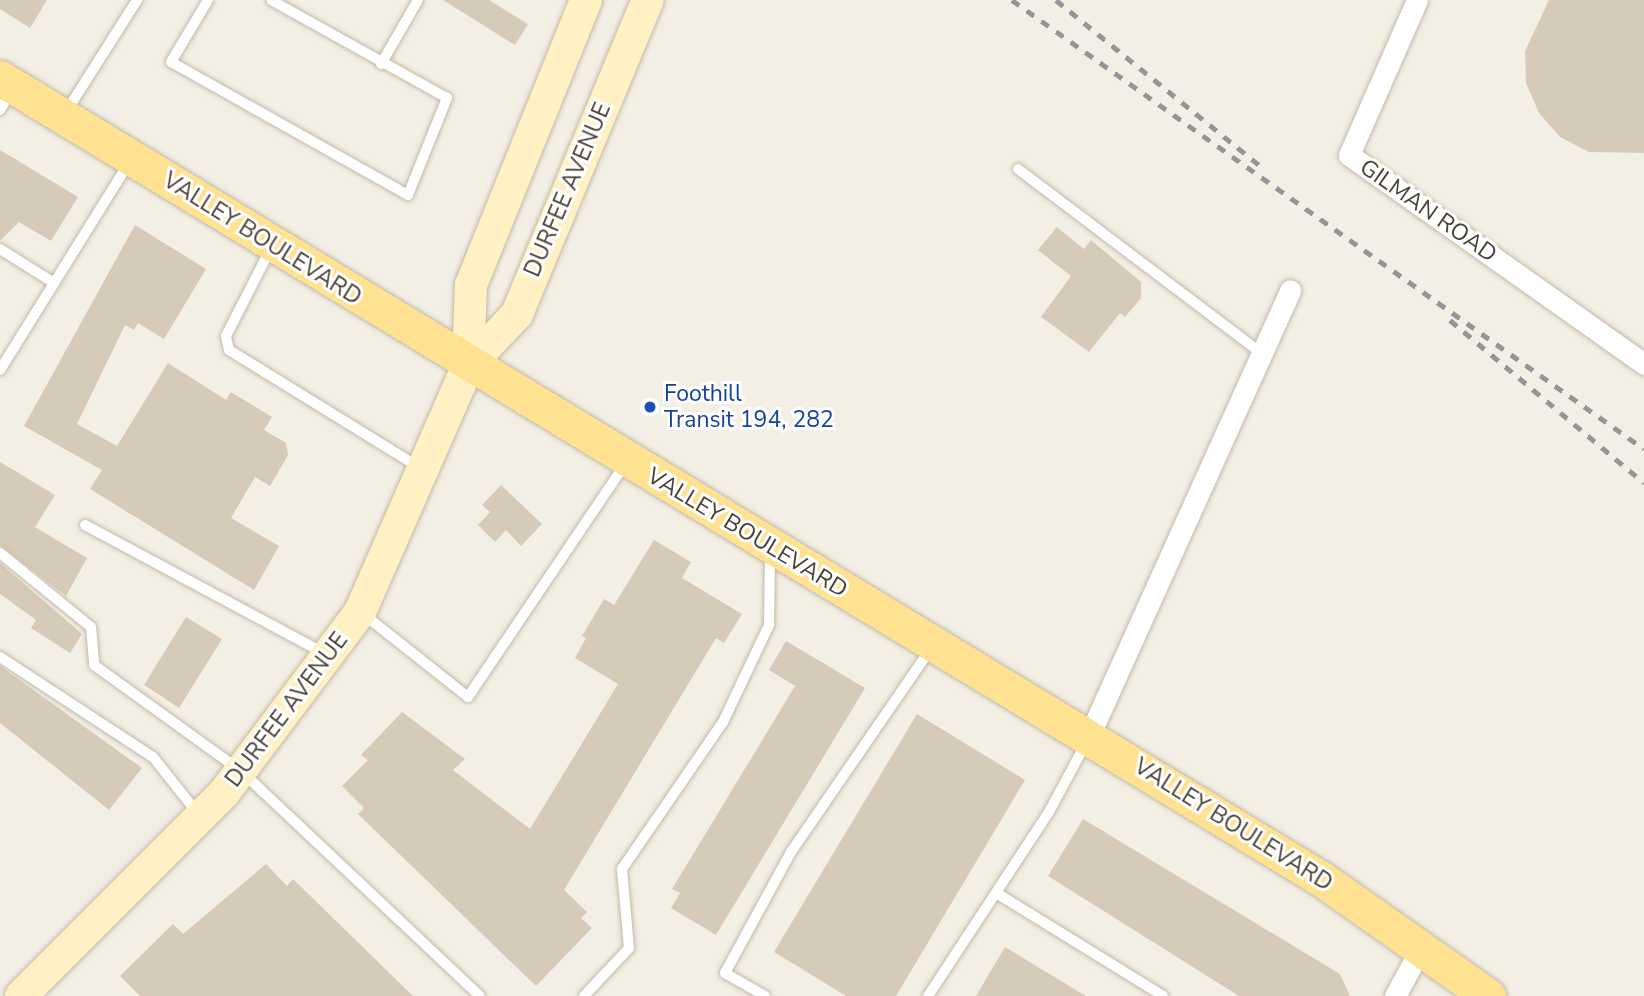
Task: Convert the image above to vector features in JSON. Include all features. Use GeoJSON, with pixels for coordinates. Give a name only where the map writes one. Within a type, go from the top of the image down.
{"type":"FeatureCollection","features":[{"type":"Feature","properties":{"kind":"main road","name":"DURFEE AVENUE"},"geometry":{"type":"LineString","coordinates":[[468,366],[471,285],[586,0]]}},
{"type":"Feature","properties":{"kind":"main road","name":"DURFEE AVENUE"},"geometry":{"type":"LineString","coordinates":[[21,996],[200,817],[241,771],[360,612],[468,366],[517,314],[648,0]]}},
{"type":"Feature","properties":{"kind":"main road","name":"VALLEY BOULEVARD"},"geometry":{"type":"LineString","coordinates":[[5,92],[63,117],[468,366],[770,545],[933,646],[1089,736],[1422,946],[1488,996]]}},
{"type":"Feature","properties":{"kind":"street","name":"GILMAN ROAD"},"geometry":{"type":"LineString","coordinates":[[1417,0],[1349,155],[1644,364]]}},
{"type":"Feature","properties":{"kind":"street"},"geometry":{"type":"LineString","coordinates":[[1089,736],[1290,290]]}},
{"type":"Feature","properties":{"kind":"street"},"geometry":{"type":"LineString","coordinates":[[1395,996],[1422,946]]}},
{"type":"Feature","properties":{"kind":"lane"},"geometry":{"type":"LineString","coordinates":[[63,117],[137,0]]}},
{"type":"Feature","properties":{"kind":"lane"},"geometry":{"type":"LineString","coordinates":[[208,0],[171,62],[408,195],[447,98],[380,64],[271,0]]}},
{"type":"Feature","properties":{"kind":"lane"},"geometry":{"type":"LineString","coordinates":[[380,64],[418,0]]}},
{"type":"Feature","properties":{"kind":"lane"},"geometry":{"type":"LineString","coordinates":[[0,370],[131,159]]}},
{"type":"Feature","properties":{"kind":"lane"},"geometry":{"type":"LineString","coordinates":[[1018,169],[1263,354]]}},
{"type":"Feature","properties":{"kind":"lane"},"geometry":{"type":"LineString","coordinates":[[272,245],[226,336],[229,350],[422,469]]}},
{"type":"Feature","properties":{"kind":"lane"},"geometry":{"type":"LineString","coordinates":[[0,249],[54,283]]}},
{"type":"Feature","properties":{"kind":"lane"},"geometry":{"type":"LineString","coordinates":[[360,612],[468,697],[628,460]]}},
{"type":"Feature","properties":{"kind":"lane"},"geometry":{"type":"LineString","coordinates":[[85,525],[329,655]]}},
{"type":"Feature","properties":{"kind":"lane"},"geometry":{"type":"LineString","coordinates":[[584,996],[629,948],[622,869],[723,722],[769,625],[770,545]]}},
{"type":"Feature","properties":{"kind":"lane"},"geometry":{"type":"LineString","coordinates":[[0,553],[91,627],[94,665],[241,771],[480,996]]}},
{"type":"Feature","properties":{"kind":"lane"},"geometry":{"type":"LineString","coordinates":[[765,996],[725,973],[791,852],[933,646]]}},
{"type":"Feature","properties":{"kind":"lane"},"geometry":{"type":"LineString","coordinates":[[0,657],[153,757],[200,817]]}},
{"type":"Feature","properties":{"kind":"lane"},"geometry":{"type":"LineString","coordinates":[[928,996],[998,894],[1089,736]]}},
{"type":"Feature","properties":{"kind":"lane"},"geometry":{"type":"LineString","coordinates":[[998,894],[1163,996]]}},
{"type":"Feature","properties":{"kind":"building"},"geometry":{"type":"Polygon","coordinates":[[[0,0],[47,0],[30,28],[0,9],[0,0]]]}},
{"type":"Feature","properties":{"kind":"building"},"geometry":{"type":"Polygon","coordinates":[[[443,0],[489,0],[528,24],[515,45],[443,0]]]}},
{"type":"Feature","properties":{"kind":"building"},"geometry":{"type":"Polygon","coordinates":[[[1549,0],[1644,0],[1644,153],[1589,152],[1560,137],[1539,113],[1526,83],[1525,51],[1549,0]]]}},
{"type":"Feature","properties":{"kind":"building"},"geometry":{"type":"Polygon","coordinates":[[[0,150],[78,197],[51,241],[19,222],[0,241],[0,150]]]}},
{"type":"Feature","properties":{"kind":"building"},"geometry":{"type":"Polygon","coordinates":[[[135,225],[206,269],[164,339],[138,323],[134,330],[125,325],[77,424],[117,446],[168,363],[226,400],[231,392],[272,417],[264,430],[286,443],[288,455],[270,486],[255,477],[231,518],[279,546],[254,590],[90,489],[102,470],[24,426],[135,225]]]}},
{"type":"Feature","properties":{"kind":"building"},"geometry":{"type":"Polygon","coordinates":[[[1057,227],[1084,249],[1091,240],[1141,282],[1141,298],[1125,317],[1120,313],[1089,352],[1041,317],[1071,276],[1038,250],[1057,227]]]}},
{"type":"Feature","properties":{"kind":"building"},"geometry":{"type":"Polygon","coordinates":[[[0,462],[55,495],[35,527],[87,558],[66,596],[0,545],[0,462]]]}},
{"type":"Feature","properties":{"kind":"building"},"geometry":{"type":"Polygon","coordinates":[[[501,485],[542,524],[521,546],[506,530],[495,542],[478,525],[490,512],[482,505],[501,485]]]}},
{"type":"Feature","properties":{"kind":"building"},"geometry":{"type":"Polygon","coordinates":[[[654,540],[691,562],[682,578],[742,614],[724,643],[716,638],[564,890],[587,912],[581,918],[592,928],[536,986],[358,814],[364,808],[342,786],[368,760],[361,755],[402,712],[465,759],[453,770],[530,829],[618,684],[575,658],[586,638],[582,636],[604,599],[614,605],[654,540]]]}},
{"type":"Feature","properties":{"kind":"building"},"geometry":{"type":"Polygon","coordinates":[[[0,563],[82,634],[70,653],[31,628],[36,620],[0,594],[0,563]]]}},
{"type":"Feature","properties":{"kind":"building"},"geometry":{"type":"Polygon","coordinates":[[[186,617],[222,639],[179,708],[144,685],[186,617]]]}},
{"type":"Feature","properties":{"kind":"building"},"geometry":{"type":"Polygon","coordinates":[[[786,641],[865,688],[716,935],[671,908],[680,893],[672,889],[795,686],[769,670],[786,641]]]}},
{"type":"Feature","properties":{"kind":"building"},"geometry":{"type":"Polygon","coordinates":[[[0,666],[142,768],[109,810],[0,723],[0,666]]]}},
{"type":"Feature","properties":{"kind":"building"},"geometry":{"type":"Polygon","coordinates":[[[917,714],[1025,780],[896,996],[846,996],[774,952],[917,714]]]}},
{"type":"Feature","properties":{"kind":"building"},"geometry":{"type":"Polygon","coordinates":[[[1083,819],[1340,974],[1350,996],[1239,996],[1048,876],[1083,819]]]}},
{"type":"Feature","properties":{"kind":"building"},"geometry":{"type":"Polygon","coordinates":[[[266,864],[287,886],[293,879],[413,996],[140,996],[120,976],[173,924],[183,934],[266,864]]]}},
{"type":"Feature","properties":{"kind":"building"},"geometry":{"type":"Polygon","coordinates":[[[1005,947],[1086,996],[976,996],[1005,947]]]}},
{"type":"Feature","properties":{"kind":"railway"},"geometry":{"type":"LineString","coordinates":[[1012,0],[1644,449]]}},
{"type":"Feature","properties":{"kind":"railway"},"geometry":{"type":"LineString","coordinates":[[1056,0],[1263,168]]}},
{"type":"Feature","properties":{"kind":"railway"},"geometry":{"type":"LineString","coordinates":[[1450,320],[1644,483]]}},
{"type":"Feature","properties":{"kind":"place","name":"Foothill Transit 194, 282"},"geometry":{"type":"Point","coordinates":[650,407]}}]}
